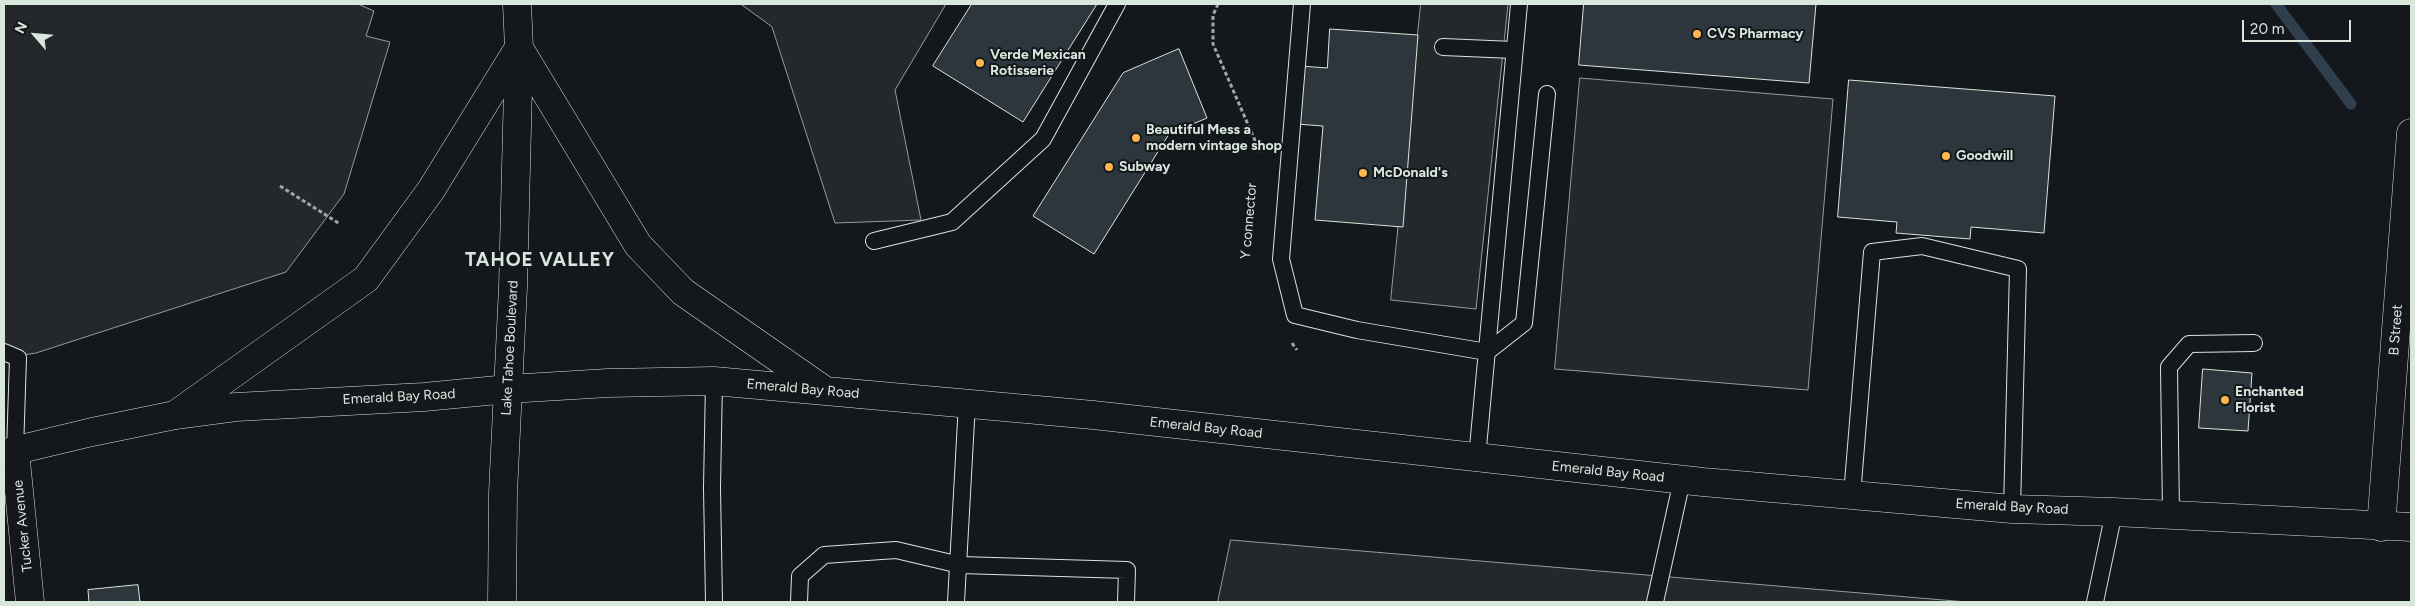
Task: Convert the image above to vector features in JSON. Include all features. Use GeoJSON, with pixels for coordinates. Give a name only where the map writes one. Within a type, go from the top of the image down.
{"type":"FeatureCollection","features":[{"type":"Feature","properties":{"kind":"main road","name":"Lake Tahoe Boulevard"},"geometry":{"type":"LineString","coordinates":[[502,602],[503,492],[513,288],[519,48],[517,4]]}},
{"type":"Feature","properties":{"kind":"main road"},"geometry":{"type":"LineString","coordinates":[[175,415],[366,279],[431,190],[519,48],[638,244],[683,292],[825,391]]}},
{"type":"Feature","properties":{"kind":"main road","name":"B Street"},"geometry":{"type":"LineString","coordinates":[[2381,527],[2411,133]]}},
{"type":"Feature","properties":{"kind":"main road","name":"Emerald Bay Road"},"geometry":{"type":"LineString","coordinates":[[9,452],[175,415],[236,407],[424,397],[508,389],[608,383],[714,381],[1102,416],[1682,480],[2012,509],[2171,514],[2381,527],[2411,527]]}},
{"type":"Feature","properties":{"kind":"main road","name":"Tucker Avenue"},"geometry":{"type":"LineString","coordinates":[[9,452],[30,602]]}},
{"type":"Feature","properties":{"kind":"lane"},"geometry":{"type":"LineString","coordinates":[[874,241],[952,222],[1043,139],[1118,4]]}},
{"type":"Feature","properties":{"kind":"lane"},"geometry":{"type":"LineString","coordinates":[[1302,4],[1281,259],[1295,315],[1357,330],[1487,352],[1524,323],[1547,94]]}},
{"type":"Feature","properties":{"kind":"lane"},"geometry":{"type":"LineString","coordinates":[[1477,458],[1519,4]]}},
{"type":"Feature","properties":{"kind":"lane"},"geometry":{"type":"LineString","coordinates":[[1443,47],[1514,50]]}},
{"type":"Feature","properties":{"kind":"lane"},"geometry":{"type":"LineString","coordinates":[[1852,495],[1872,252],[1922,246],[2018,269],[2012,509]]}},
{"type":"Feature","properties":{"kind":"lane"},"geometry":{"type":"LineString","coordinates":[[2171,514],[2169,367],[2189,344],[2254,344]]}},
{"type":"Feature","properties":{"kind":"lane"},"geometry":{"type":"LineString","coordinates":[[4,352],[18,358],[9,452]]}},
{"type":"Feature","properties":{"kind":"lane"},"geometry":{"type":"LineString","coordinates":[[714,381],[712,488],[714,602]]}},
{"type":"Feature","properties":{"kind":"lane"},"geometry":{"type":"LineString","coordinates":[[956,602],[960,565],[967,404]]}},
{"type":"Feature","properties":{"kind":"lane"},"geometry":{"type":"LineString","coordinates":[[1655,602],[1682,480]]}},
{"type":"Feature","properties":{"kind":"lane"},"geometry":{"type":"LineString","coordinates":[[2095,602],[2114,512]]}},
{"type":"Feature","properties":{"kind":"lane"},"geometry":{"type":"LineString","coordinates":[[799,602],[800,576],[824,556],[896,550],[960,565],[1127,570],[1126,602]]}},
{"type":"Feature","properties":{"kind":"path"},"geometry":{"type":"LineString","coordinates":[[1218,4],[1213,15],[1213,44],[1260,149],[1261,158]]}},
{"type":"Feature","properties":{"kind":"path"},"geometry":{"type":"LineString","coordinates":[[280,186],[340,224]]}},
{"type":"Feature","properties":{"kind":"path"},"geometry":{"type":"LineString","coordinates":[[1287,334],[1297,350]]}},
{"type":"Feature","properties":{"kind":"shaded area"},"geometry":{"type":"Polygon","coordinates":[[[4,4],[358,4],[374,11],[366,36],[390,42],[344,194],[286,272],[36,353],[4,358],[4,4]]]}},
{"type":"Feature","properties":{"kind":"shaded area"},"geometry":{"type":"Polygon","coordinates":[[[741,4],[946,4],[895,90],[921,220],[835,223],[772,27],[741,4]]]}},
{"type":"Feature","properties":{"kind":"shaded area"},"geometry":{"type":"Polygon","coordinates":[[[1421,4],[1508,4],[1476,309],[1391,300],[1421,4]]]}},
{"type":"Feature","properties":{"kind":"shaded area"},"geometry":{"type":"Polygon","coordinates":[[[1580,78],[1833,99],[1808,390],[1555,369],[1580,78]]]}},
{"type":"Feature","properties":{"kind":"shaded area"},"geometry":{"type":"Polygon","coordinates":[[[1231,540],[1967,602],[1218,602],[1231,540]]]}},
{"type":"Feature","properties":{"kind":"building"},"geometry":{"type":"Polygon","coordinates":[[[972,4],[1097,4],[1023,122],[933,66],[972,4]]]}},
{"type":"Feature","properties":{"kind":"building","name":"CVS Pharmacy"},"geometry":{"type":"Polygon","coordinates":[[[1584,4],[1816,4],[1809,83],[1579,65],[1584,4]]]}},
{"type":"Feature","properties":{"kind":"building","name":"McDonald's"},"geometry":{"type":"Polygon","coordinates":[[[1330,29],[1418,35],[1403,227],[1315,220],[1323,126],[1296,124],[1301,66],[1327,68],[1330,29]]]}},
{"type":"Feature","properties":{"kind":"building"},"geometry":{"type":"Polygon","coordinates":[[[1179,49],[1207,118],[1169,134],[1094,254],[1033,216],[1123,73],[1179,49]]]}},
{"type":"Feature","properties":{"kind":"building","name":"Goodwill"},"geometry":{"type":"Polygon","coordinates":[[[1849,80],[2055,96],[2044,233],[1971,227],[1970,239],[1896,233],[1897,222],[1838,217],[1849,80]]]}},
{"type":"Feature","properties":{"kind":"building","name":"Enchanted Florist"},"geometry":{"type":"Polygon","coordinates":[[[2203,369],[2252,373],[2248,431],[2199,428],[2203,369]]]}},
{"type":"Feature","properties":{"kind":"building"},"geometry":{"type":"Polygon","coordinates":[[[138,585],[140,602],[89,602],[88,590],[138,585]]]}},
{"type":"Feature","properties":{"kind":"waterway"},"geometry":{"type":"LineString","coordinates":[[2276,4],[2351,104]]}},
{"type":"Feature","properties":{"kind":"place","name":"CVS Pharmacy"},"geometry":{"type":"Point","coordinates":[1697,34]}},
{"type":"Feature","properties":{"kind":"place","name":"Verde Mexican Rotisserie"},"geometry":{"type":"Point","coordinates":[980,63]}},
{"type":"Feature","properties":{"kind":"place","name":"Beautiful Mess a modern vintage shop"},"geometry":{"type":"Point","coordinates":[1136,138]}},
{"type":"Feature","properties":{"kind":"place","name":"Goodwill"},"geometry":{"type":"Point","coordinates":[1946,156]}},
{"type":"Feature","properties":{"kind":"place","name":"Subway"},"geometry":{"type":"Point","coordinates":[1109,167]}},
{"type":"Feature","properties":{"kind":"place","name":"McDonald's"},"geometry":{"type":"Point","coordinates":[1363,173]}},
{"type":"Feature","properties":{"kind":"place","name":"Enchanted Florist"},"geometry":{"type":"Point","coordinates":[2225,400]}},
{"type":"Feature","properties":{"kind":"district","name":"TAHOE VALLEY"},"geometry":{"type":"Point","coordinates":[540,260]}}]}
